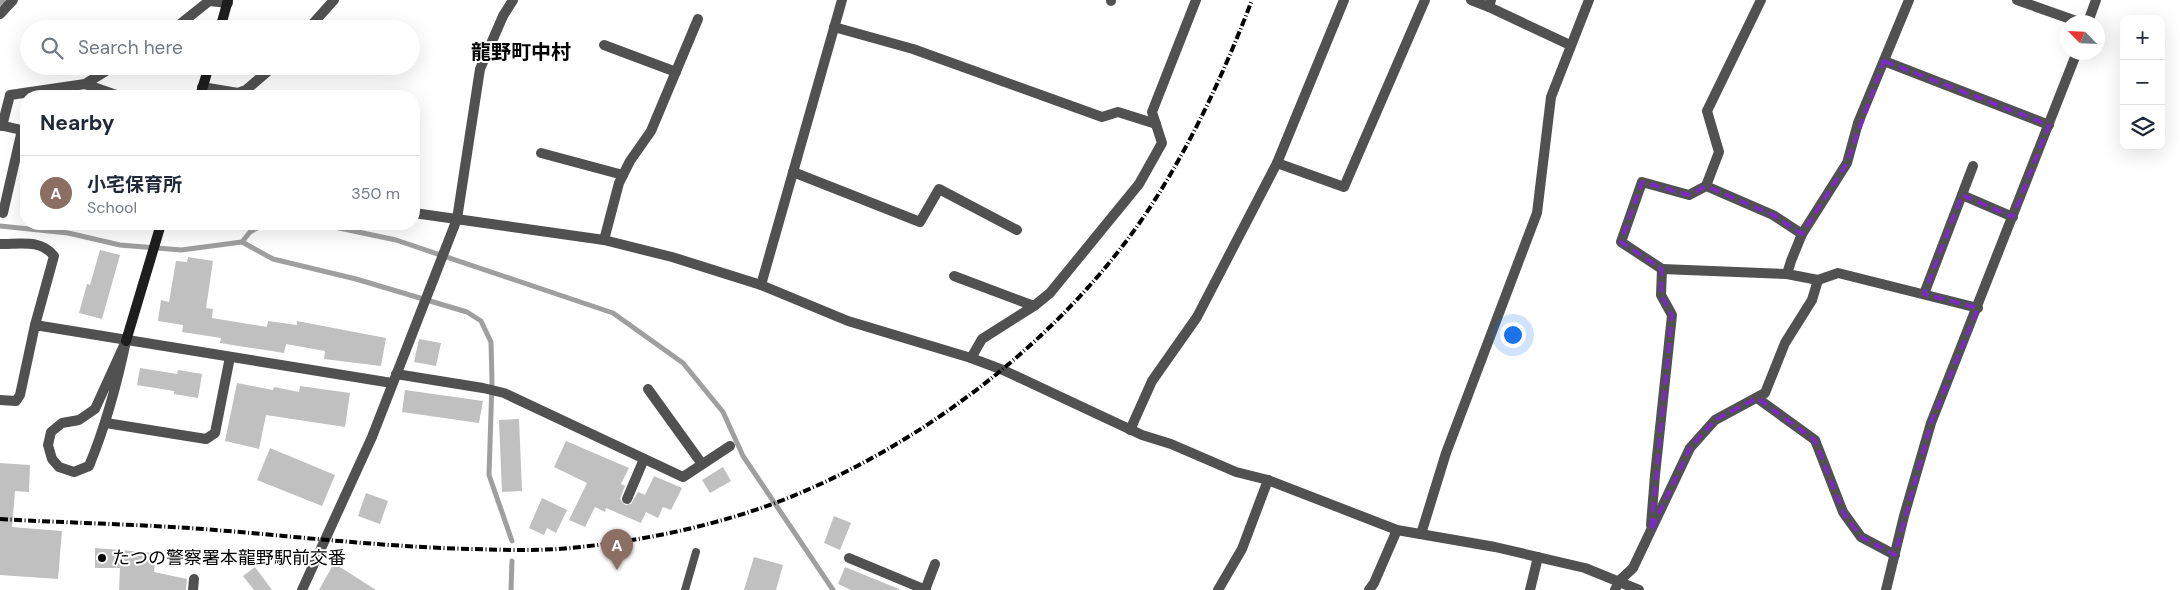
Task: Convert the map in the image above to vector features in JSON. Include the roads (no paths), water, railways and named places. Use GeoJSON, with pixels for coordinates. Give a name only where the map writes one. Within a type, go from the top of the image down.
{"type":"FeatureCollection","features":[{"type":"Feature","properties":{"kind":"street"},"geometry":{"type":"LineString","coordinates":[[0,14],[13,0]]}},
{"type":"Feature","properties":{"kind":"street"},"geometry":{"type":"LineString","coordinates":[[316,20],[334,0]]}},
{"type":"Feature","properties":{"kind":"street"},"geometry":{"type":"LineString","coordinates":[[302,590],[372,437],[457,219],[480,69],[503,16],[513,0]]}},
{"type":"Feature","properties":{"kind":"street"},"geometry":{"type":"LineString","coordinates":[[761,284],[842,0]]}},
{"type":"Feature","properties":{"kind":"street"},"geometry":{"type":"LineString","coordinates":[[971,358],[982,339],[1034,306],[1050,293],[1139,184],[1162,143],[1152,112],[1196,0]]}},
{"type":"Feature","properties":{"kind":"street"},"geometry":{"type":"LineString","coordinates":[[1130,430],[1152,381],[1197,317],[1277,163],[1344,0]]}},
{"type":"Feature","properties":{"kind":"street"},"geometry":{"type":"LineString","coordinates":[[1277,163],[1344,187],[1425,0]]}},
{"type":"Feature","properties":{"kind":"street"},"geometry":{"type":"LineString","coordinates":[[1471,0],[1490,3],[1570,46]]}},
{"type":"Feature","properties":{"kind":"street"},"geometry":{"type":"LineString","coordinates":[[1421,534],[1446,453],[1537,212],[1551,97],[1589,0]]}},
{"type":"Feature","properties":{"kind":"street"},"geometry":{"type":"LineString","coordinates":[[1761,0],[1707,111],[1720,152],[1706,186],[1689,195],[1642,182],[1621,242],[1662,269],[1788,274],[1818,280],[1838,273],[1978,308]]}},
{"type":"Feature","properties":{"kind":"street"},"geometry":{"type":"LineString","coordinates":[[1788,274],[1802,234],[1847,163],[1858,123],[1909,0]]}},
{"type":"Feature","properties":{"kind":"street"},"geometry":{"type":"LineString","coordinates":[[2017,0],[2060,15]]}},
{"type":"Feature","properties":{"kind":"street"},"geometry":{"type":"LineString","coordinates":[[2091,15],[2096,0]]}},
{"type":"Feature","properties":{"kind":"street"},"geometry":{"type":"LineString","coordinates":[[185,20],[209,1],[228,2],[223,20]]}},
{"type":"Feature","properties":{"kind":"street"},"geometry":{"type":"LineString","coordinates":[[604,240],[618,183],[651,131],[698,19]]}},
{"type":"Feature","properties":{"kind":"street"},"geometry":{"type":"LineString","coordinates":[[834,27],[913,49],[1102,117],[1118,112],[1156,124]]}},
{"type":"Feature","properties":{"kind":"street"},"geometry":{"type":"LineString","coordinates":[[604,46],[676,72]]}},
{"type":"Feature","properties":{"kind":"street"},"geometry":{"type":"LineString","coordinates":[[1886,590],[1904,516],[1931,423],[1978,308],[2074,60]]}},
{"type":"Feature","properties":{"kind":"street"},"geometry":{"type":"LineString","coordinates":[[1884,61],[2049,125]]}},
{"type":"Feature","properties":{"kind":"street"},"geometry":{"type":"LineString","coordinates":[[44,90],[85,84],[100,75]]}},
{"type":"Feature","properties":{"kind":"street"},"geometry":{"type":"LineString","coordinates":[[202,90],[206,75]]}},
{"type":"Feature","properties":{"kind":"street"},"geometry":{"type":"LineString","coordinates":[[246,90],[264,75]]}},
{"type":"Feature","properties":{"kind":"street"},"geometry":{"type":"LineString","coordinates":[[85,84],[102,90]]}},
{"type":"Feature","properties":{"kind":"street"},"geometry":{"type":"LineString","coordinates":[[20,94],[10,95],[1,125],[20,130]]}},
{"type":"Feature","properties":{"kind":"street"},"geometry":{"type":"LineString","coordinates":[[3,213],[20,147]]}},
{"type":"Feature","properties":{"kind":"street"},"geometry":{"type":"LineString","coordinates":[[541,153],[623,175]]}},
{"type":"Feature","properties":{"kind":"street"},"geometry":{"type":"LineString","coordinates":[[1924,294],[1973,166]]}},
{"type":"Feature","properties":{"kind":"street"},"geometry":{"type":"LineString","coordinates":[[793,172],[920,222],[939,189],[1017,230]]}},
{"type":"Feature","properties":{"kind":"street"},"geometry":{"type":"LineString","coordinates":[[1706,186],[1773,215],[1802,234]]}},
{"type":"Feature","properties":{"kind":"street"},"geometry":{"type":"LineString","coordinates":[[1962,195],[2013,217]]}},
{"type":"Feature","properties":{"kind":"street"},"geometry":{"type":"LineString","coordinates":[[420,214],[604,240],[672,257],[761,284],[848,321],[971,358],[1003,370],[1130,430],[1171,444],[1236,472],[1268,480],[1397,530],[1585,568],[1617,585],[1639,590]]}},
{"type":"Feature","properties":{"kind":"street"},"geometry":{"type":"LineString","coordinates":[[126,341],[95,409],[78,420],[62,423],[50,432],[48,445],[52,459],[59,467],[74,472],[89,466],[106,423],[118,381],[126,341],[159,230]]}},
{"type":"Feature","properties":{"kind":"street"},"geometry":{"type":"LineString","coordinates":[[0,244],[38,244],[47,248],[54,256],[35,325],[20,395],[16,401],[0,400]]}},
{"type":"Feature","properties":{"kind":"street"},"geometry":{"type":"LineString","coordinates":[[1651,531],[1654,475],[1672,315],[1662,295],[1662,269]]}},
{"type":"Feature","properties":{"kind":"street"},"geometry":{"type":"LineString","coordinates":[[954,276],[1034,306]]}},
{"type":"Feature","properties":{"kind":"street"},"geometry":{"type":"LineString","coordinates":[[1617,585],[1633,568],[1690,448],[1715,420],[1765,394],[1785,343],[1812,300],[1818,280]]}},
{"type":"Feature","properties":{"kind":"street"},"geometry":{"type":"LineString","coordinates":[[35,325],[230,358],[394,379],[483,388],[504,393],[682,477],[730,446]]}},
{"type":"Feature","properties":{"kind":"street"},"geometry":{"type":"LineString","coordinates":[[106,423],[206,439],[215,433],[230,358]]}},
{"type":"Feature","properties":{"kind":"street"},"geometry":{"type":"LineString","coordinates":[[648,389],[702,464]]}},
{"type":"Feature","properties":{"kind":"street"},"geometry":{"type":"LineString","coordinates":[[1758,398],[1815,440],[1843,512],[1862,537],[1895,555]]}},
{"type":"Feature","properties":{"kind":"street"},"geometry":{"type":"LineString","coordinates":[[626,498],[644,459]]}},
{"type":"Feature","properties":{"kind":"street"},"geometry":{"type":"LineString","coordinates":[[1218,590],[1242,549],[1268,480]]}},
{"type":"Feature","properties":{"kind":"street"},"geometry":{"type":"LineString","coordinates":[[1369,590],[1374,583],[1397,530]]}},
{"type":"Feature","properties":{"kind":"street"},"geometry":{"type":"LineString","coordinates":[[1530,590],[1538,557]]}},
{"type":"Feature","properties":{"kind":"street"},"geometry":{"type":"LineString","coordinates":[[849,558],[926,590],[935,564]]}},
{"type":"Feature","properties":{"kind":"street"},"geometry":{"type":"LineString","coordinates":[[193,590],[194,579]]}},
{"type":"Feature","properties":{"kind":"lane"},"geometry":{"type":"LineString","coordinates":[[685,590],[696,552]]}},
{"type":"Feature","properties":{"kind":"waterway"},"geometry":{"type":"LineString","coordinates":[[0,3],[3,0]]}},
{"type":"Feature","properties":{"kind":"waterway"},"geometry":{"type":"LineString","coordinates":[[0,226],[20,228]]}},
{"type":"Feature","properties":{"kind":"waterway"},"geometry":{"type":"LineString","coordinates":[[39,230],[68,233],[120,245],[181,250],[242,242],[254,230]]}},
{"type":"Feature","properties":{"kind":"waterway"},"geometry":{"type":"LineString","coordinates":[[348,230],[396,240],[613,313],[683,363],[723,412],[743,456],[833,590]]}},
{"type":"Feature","properties":{"kind":"waterway"},"geometry":{"type":"LineString","coordinates":[[242,242],[273,259],[356,279],[467,312],[481,321],[491,342],[492,382],[489,475],[512,541]]}},
{"type":"Feature","properties":{"kind":"waterway"},"geometry":{"type":"LineString","coordinates":[[511,590],[512,561]]}},
{"type":"Feature","properties":{"kind":"railway"},"geometry":{"type":"LineString","coordinates":[[0,519],[178,527],[406,546],[534,550],[571,548],[652,537],[705,525],[783,500],[836,477],[888,449],[939,417],[988,381],[1034,342],[1076,300],[1115,256],[1165,184],[1206,107],[1252,0]]}},
{"type":"Feature","properties":{"kind":"place","name":"たつの警察署本龍野駅前交番"},"geometry":{"type":"Point","coordinates":[102,558]}},
{"type":"Feature","properties":{"kind":"place","name":"小宅保育所"},"geometry":{"type":"Point","coordinates":[617,570]}},
{"type":"Feature","properties":{"kind":"district","name":"龍野町中村"},"geometry":{"type":"Point","coordinates":[521,52]}}]}
